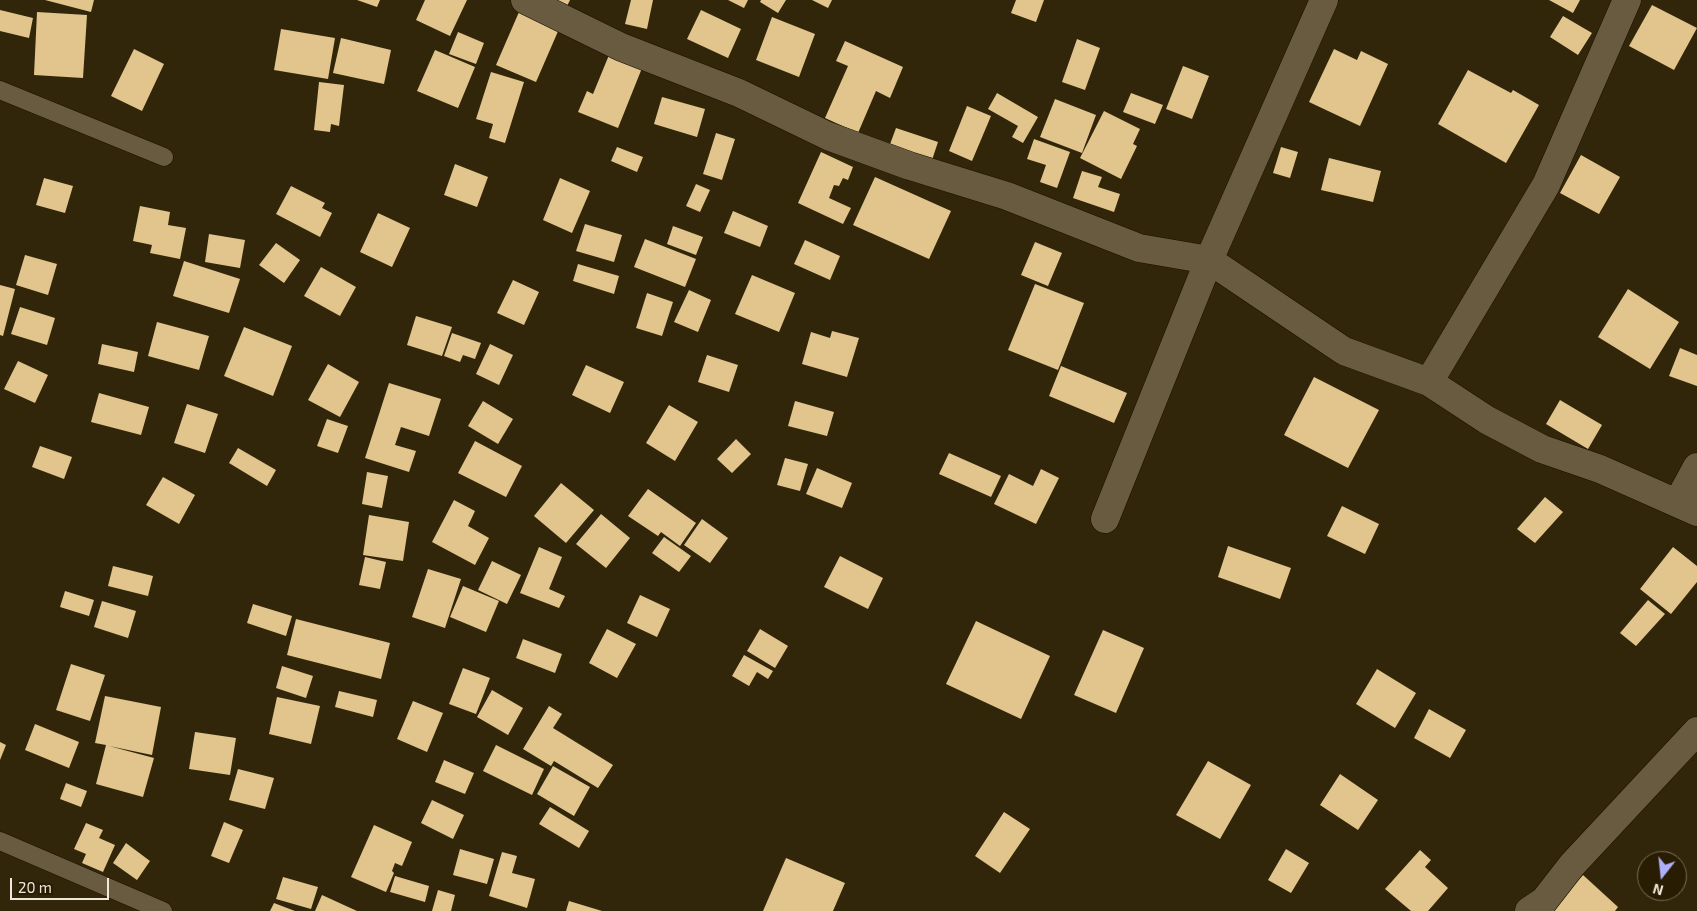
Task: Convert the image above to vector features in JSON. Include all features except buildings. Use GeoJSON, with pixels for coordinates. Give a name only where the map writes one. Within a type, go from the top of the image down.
{"type":"FeatureCollection","features":[{"type":"Feature","properties":{"kind":"street"},"geometry":{"type":"LineString","coordinates":[[525,0],[621,47],[740,93],[828,136],[910,166],[1007,196],[1139,248],[1209,260],[1344,350],[1429,382],[1488,420],[1542,449],[1600,468],[1688,507],[1697,467]]}},
{"type":"Feature","properties":{"kind":"street"},"geometry":{"type":"LineString","coordinates":[[1105,519],[1209,260],[1324,0]]}},
{"type":"Feature","properties":{"kind":"street"},"geometry":{"type":"LineString","coordinates":[[1429,382],[1546,185],[1627,0]]}},
{"type":"Feature","properties":{"kind":"street"},"geometry":{"type":"LineString","coordinates":[[1529,911],[1544,901],[1572,865],[1697,731]]}},
{"type":"Feature","properties":{"kind":"lane"},"geometry":{"type":"LineString","coordinates":[[0,90],[164,157]]}},
{"type":"Feature","properties":{"kind":"lane"},"geometry":{"type":"LineString","coordinates":[[0,841],[163,911]]}}]}
